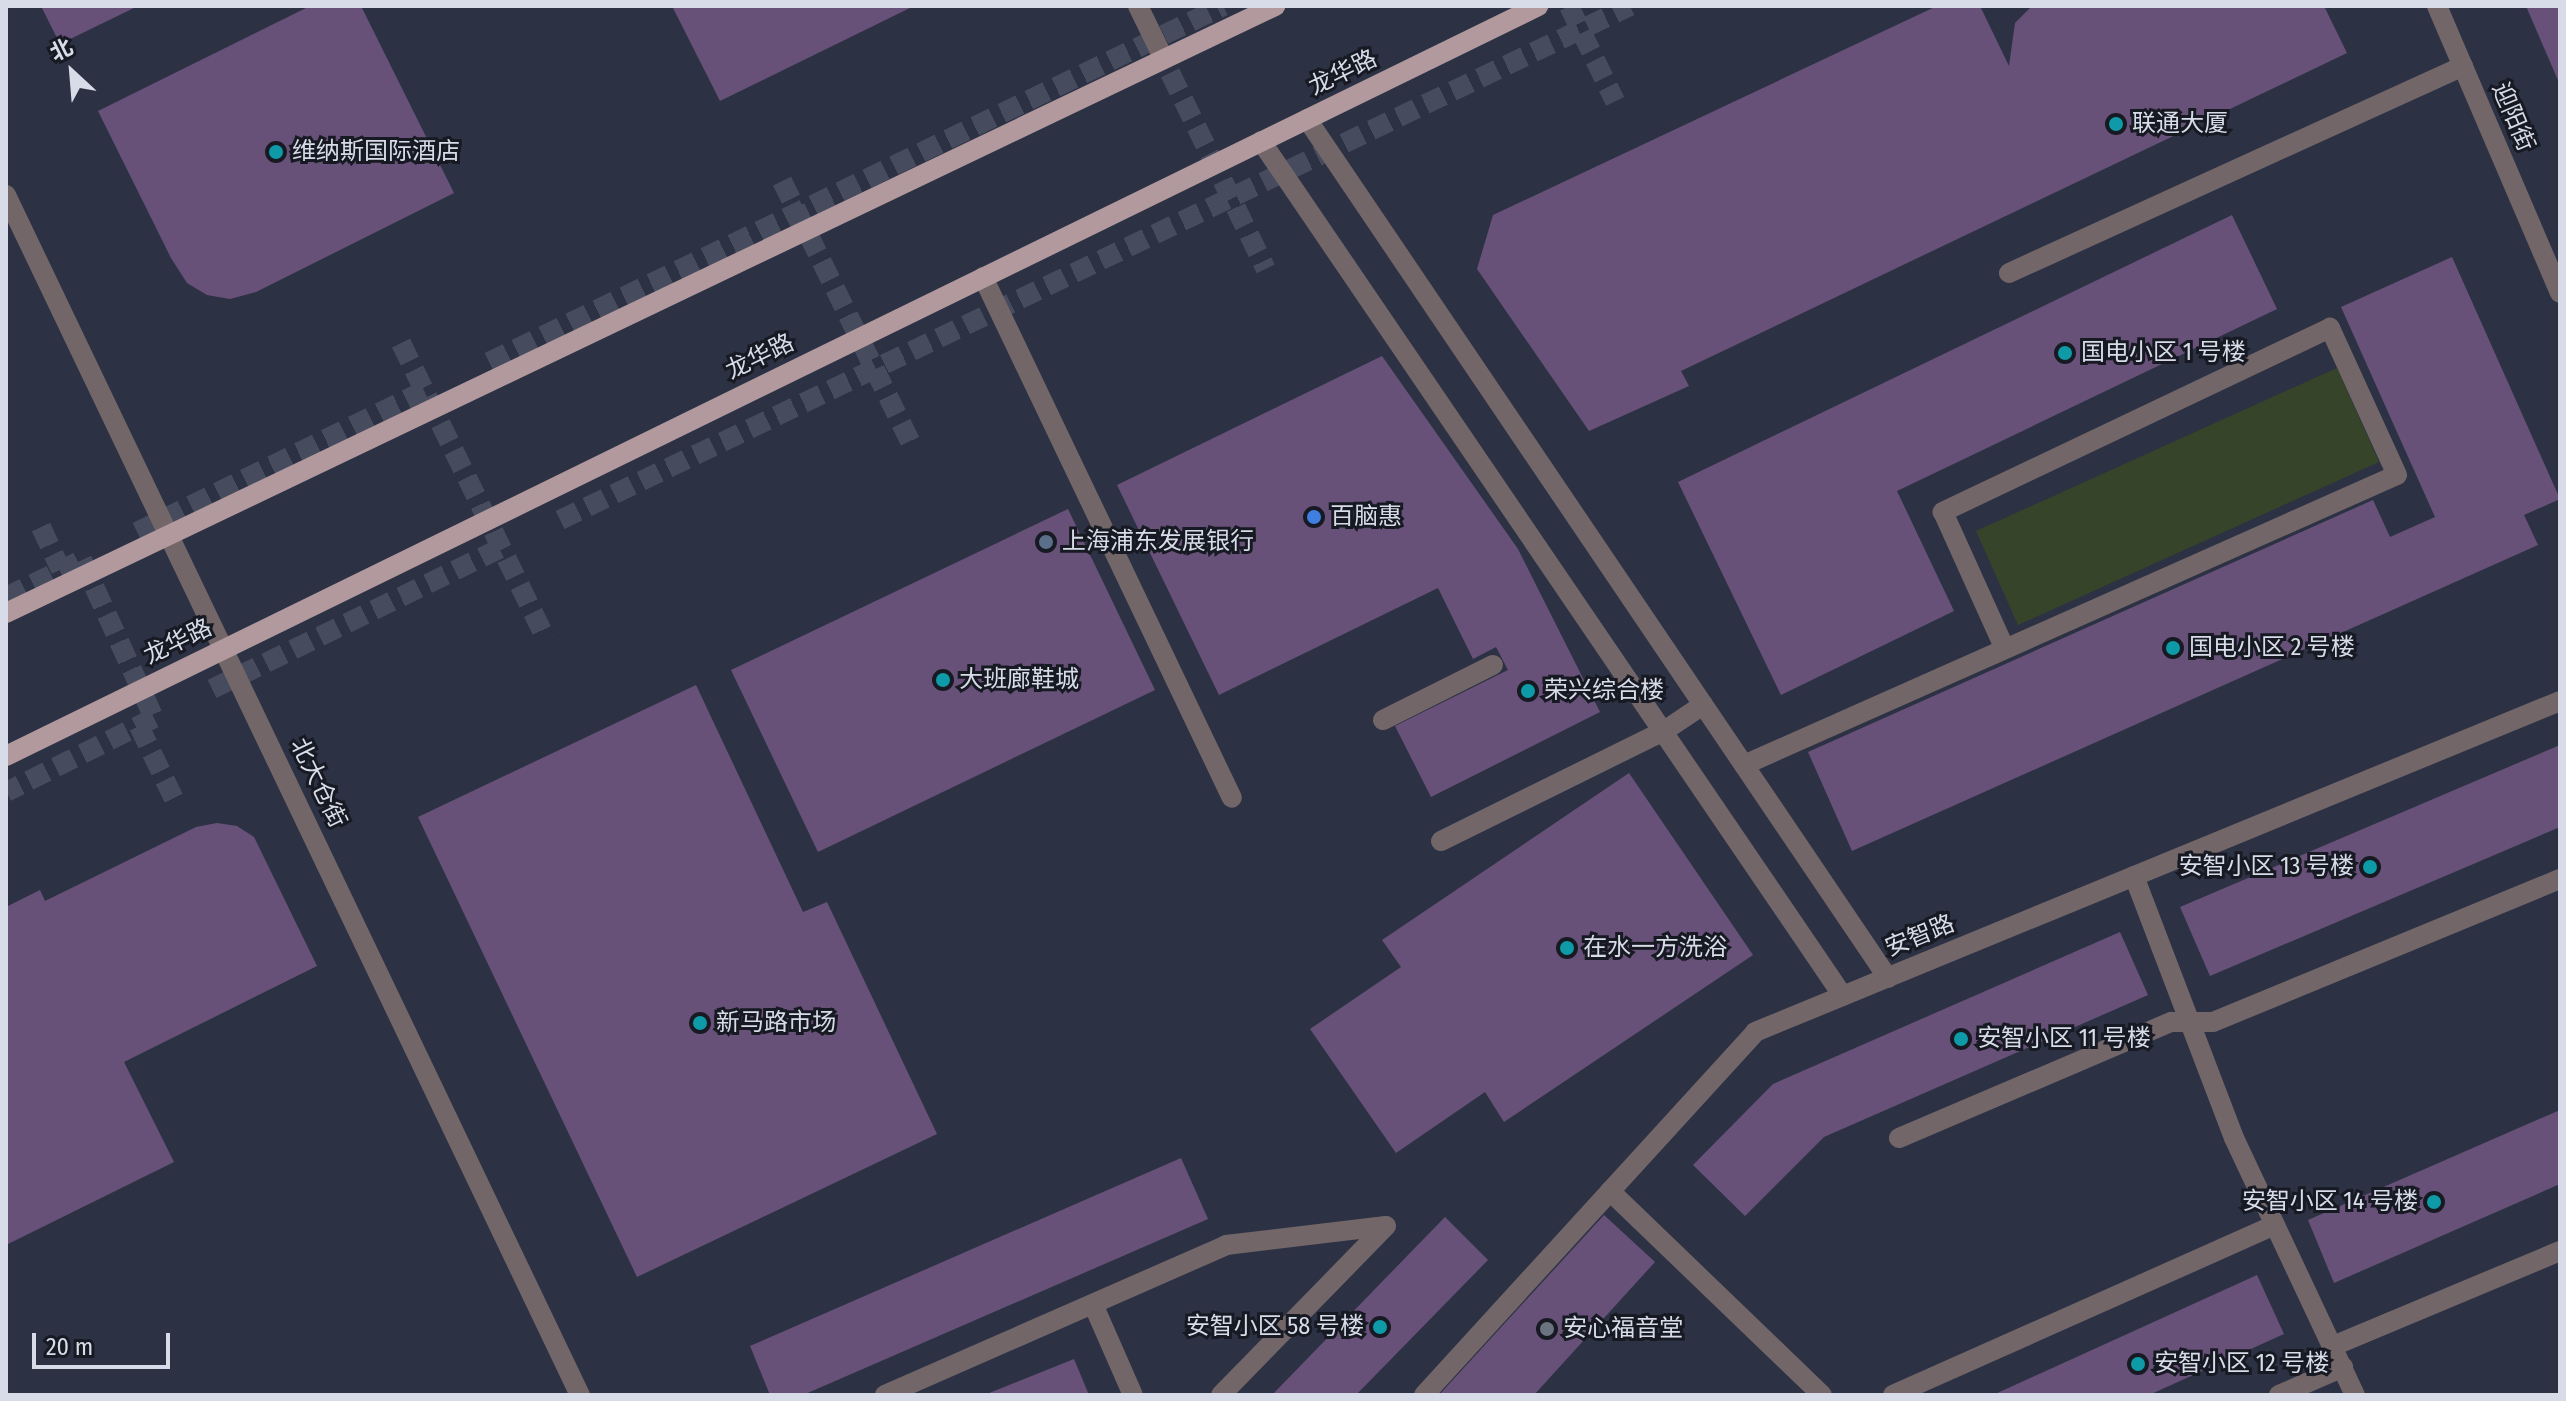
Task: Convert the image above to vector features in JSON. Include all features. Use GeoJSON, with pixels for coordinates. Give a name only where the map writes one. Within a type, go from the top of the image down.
{"type":"FeatureCollection","features":[{"type":"Feature","properties":{"kind":"main road"},"geometry":{"type":"LineString","coordinates":[[6,613],[1275,6]]}},
{"type":"Feature","properties":{"kind":"main road","name":"龙华路"},"geometry":{"type":"LineString","coordinates":[[6,756],[1538,6]]}},
{"type":"Feature","properties":{"kind":"street"},"geometry":{"type":"LineString","coordinates":[[1138,6],[1164,59]]}},
{"type":"Feature","properties":{"kind":"street","name":"迎阳街"},"geometry":{"type":"LineString","coordinates":[[2437,6],[2560,293]]}},
{"type":"Feature","properties":{"kind":"street"},"geometry":{"type":"LineString","coordinates":[[2009,273],[2463,66]]}},
{"type":"Feature","properties":{"kind":"street"},"geometry":{"type":"LineString","coordinates":[[1307,119],[1888,978]]}},
{"type":"Feature","properties":{"kind":"street"},"geometry":{"type":"LineString","coordinates":[[1261,141],[1843,996]]}},
{"type":"Feature","properties":{"kind":"street","name":"北大仓街"},"geometry":{"type":"LineString","coordinates":[[6,195],[580,1395]]}},
{"type":"Feature","properties":{"kind":"street"},"geometry":{"type":"LineString","coordinates":[[983,277],[1232,798]]}},
{"type":"Feature","properties":{"kind":"street"},"geometry":{"type":"LineString","coordinates":[[1744,765],[2397,475],[2330,328],[1943,512],[2005,649]]}},
{"type":"Feature","properties":{"kind":"street"},"geometry":{"type":"LineString","coordinates":[[1383,720],[1493,665]]}},
{"type":"Feature","properties":{"kind":"street","name":"安智路"},"geometry":{"type":"LineString","coordinates":[[1424,1395],[1755,1032],[2560,701]]}},
{"type":"Feature","properties":{"kind":"street"},"geometry":{"type":"LineString","coordinates":[[1441,841],[1664,731],[1703,705]]}},
{"type":"Feature","properties":{"kind":"street"},"geometry":{"type":"LineString","coordinates":[[2134,876],[2190,1022],[2275,1225],[2355,1395]]}},
{"type":"Feature","properties":{"kind":"street"},"geometry":{"type":"LineString","coordinates":[[1899,1138],[2171,1022],[2213,1022],[2560,879]]}},
{"type":"Feature","properties":{"kind":"street"},"geometry":{"type":"LineString","coordinates":[[1610,1191],[1822,1395]]}},
{"type":"Feature","properties":{"kind":"street"},"geometry":{"type":"LineString","coordinates":[[1893,1395],[2275,1225]]}},
{"type":"Feature","properties":{"kind":"street"},"geometry":{"type":"LineString","coordinates":[[885,1395],[1226,1245],[1386,1226],[1221,1395]]}},
{"type":"Feature","properties":{"kind":"street"},"geometry":{"type":"LineString","coordinates":[[2333,1346],[2560,1251]]}},
{"type":"Feature","properties":{"kind":"street"},"geometry":{"type":"LineString","coordinates":[[1093,1304],[1133,1395]]}},
{"type":"Feature","properties":{"kind":"street"},"geometry":{"type":"LineString","coordinates":[[2279,1395],[2343,1367]]}},
{"type":"Feature","properties":{"kind":"green space"},"geometry":{"type":"Polygon","coordinates":[[[2337,368],[2379,462],[2018,625],[1976,531],[2337,368]]]}},
{"type":"Feature","properties":{"kind":"building"},"geometry":{"type":"Polygon","coordinates":[[[41,6],[138,6],[60,44],[41,6]]]}},
{"type":"Feature","properties":{"kind":"building","name":"维纳斯国际酒店"},"geometry":{"type":"Polygon","coordinates":[[[310,6],[361,6],[454,193],[256,292],[230,299],[207,295],[187,283],[171,258],[98,111],[310,6]]]}},
{"type":"Feature","properties":{"kind":"building"},"geometry":{"type":"Polygon","coordinates":[[[672,6],[914,6],[720,101],[672,6]]]}},
{"type":"Feature","properties":{"kind":"building"},"geometry":{"type":"Polygon","coordinates":[[[1937,6],[1980,6],[2009,66],[2015,23],[2032,6],[2324,6],[2347,53],[1681,371],[1689,386],[1589,431],[1477,269],[1493,215],[1937,6]]]}},
{"type":"Feature","properties":{"kind":"building"},"geometry":{"type":"Polygon","coordinates":[[[2526,6],[2560,6],[2560,85],[2526,6]]]}},
{"type":"Feature","properties":{"kind":"building"},"geometry":{"type":"Polygon","coordinates":[[[2232,215],[2277,309],[1897,491],[1954,611],[1781,695],[1678,482],[2232,215]]]}},
{"type":"Feature","properties":{"kind":"building","name":"国电小区 2 号楼"},"geometry":{"type":"Polygon","coordinates":[[[2452,257],[2560,499],[2524,515],[2538,545],[1852,851],[1808,752],[2373,500],[2390,537],[2435,517],[2341,307],[2452,257]]]}},
{"type":"Feature","properties":{"kind":"building","name":"百脑惠"},"geometry":{"type":"Polygon","coordinates":[[[1382,356],[1518,549],[1600,712],[1431,797],[1395,726],[1508,670],[1496,647],[1473,659],[1438,588],[1219,695],[1117,485],[1382,356]]]}},
{"type":"Feature","properties":{"kind":"building","name":"大班廊鞋城"},"geometry":{"type":"Polygon","coordinates":[[[1068,509],[1155,690],[818,852],[731,670],[1068,509]]]}},
{"type":"Feature","properties":{"kind":"building","name":"新马路市场"},"geometry":{"type":"Polygon","coordinates":[[[696,685],[803,912],[827,902],[937,1134],[637,1277],[418,817],[696,685]]]}},
{"type":"Feature","properties":{"kind":"building","name":"安智小区 13 号楼"},"geometry":{"type":"Polygon","coordinates":[[[2560,745],[2560,827],[2210,976],[2180,907],[2560,745]]]}},
{"type":"Feature","properties":{"kind":"building","name":"在水一方洗浴"},"geometry":{"type":"Polygon","coordinates":[[[1629,773],[1753,955],[1504,1122],[1485,1092],[1396,1153],[1310,1029],[1401,967],[1382,940],[1629,773]]]}},
{"type":"Feature","properties":{"kind":"building"},"geometry":{"type":"Polygon","coordinates":[[[217,823],[237,826],[254,837],[317,966],[124,1062],[174,1162],[6,1245],[6,907],[40,890],[45,901],[196,827],[217,823]]]}},
{"type":"Feature","properties":{"kind":"building","name":"安智小区 11 号楼"},"geometry":{"type":"Polygon","coordinates":[[[2120,932],[2148,995],[1824,1137],[1745,1216],[1693,1165],[1773,1084],[2120,932]]]}},
{"type":"Feature","properties":{"kind":"building","name":"安智小区 14 号楼"},"geometry":{"type":"Polygon","coordinates":[[[2560,1110],[2560,1184],[2334,1283],[2308,1220],[2560,1110]]]}},
{"type":"Feature","properties":{"kind":"building"},"geometry":{"type":"Polygon","coordinates":[[[1181,1158],[1208,1219],[803,1395],[770,1395],[750,1346],[1181,1158]]]}},
{"type":"Feature","properties":{"kind":"building","name":"安心福音堂"},"geometry":{"type":"Polygon","coordinates":[[[1604,1215],[1655,1262],[1534,1395],[1439,1395],[1604,1215]]]}},
{"type":"Feature","properties":{"kind":"building","name":"安智小区 58 号楼"},"geometry":{"type":"Polygon","coordinates":[[[1445,1217],[1488,1260],[1356,1395],[1272,1395],[1445,1217]]]}},
{"type":"Feature","properties":{"kind":"building","name":"安智小区 12 号楼"},"geometry":{"type":"Polygon","coordinates":[[[2257,1275],[2284,1334],[2149,1395],[1993,1395],[2257,1275]]]}},
{"type":"Feature","properties":{"kind":"building"},"geometry":{"type":"Polygon","coordinates":[[[1074,1359],[1089,1395],[984,1395],[1074,1359]]]}},
{"type":"Feature","properties":{"kind":"tunnel"},"geometry":{"type":"LineString","coordinates":[[489,362],[1223,6]]}},
{"type":"Feature","properties":{"kind":"tunnel"},"geometry":{"type":"LineString","coordinates":[[1569,6],[1615,101]]}},
{"type":"Feature","properties":{"kind":"tunnel"},"geometry":{"type":"LineString","coordinates":[[560,520],[1630,6]]}},
{"type":"Feature","properties":{"kind":"tunnel"},"geometry":{"type":"LineString","coordinates":[[1157,46],[1266,269]]}},
{"type":"Feature","properties":{"kind":"tunnel"},"geometry":{"type":"LineString","coordinates":[[782,181],[911,443]]}},
{"type":"Feature","properties":{"kind":"tunnel"},"geometry":{"type":"LineString","coordinates":[[401,343],[546,639]]}},
{"type":"Feature","properties":{"kind":"tunnel"},"geometry":{"type":"LineString","coordinates":[[137,532],[424,391]]}},
{"type":"Feature","properties":{"kind":"tunnel"},"geometry":{"type":"LineString","coordinates":[[41,527],[61,570]]}},
{"type":"Feature","properties":{"kind":"tunnel"},"geometry":{"type":"LineString","coordinates":[[212,689],[501,548]]}},
{"type":"Feature","properties":{"kind":"tunnel"},"geometry":{"type":"LineString","coordinates":[[6,597],[82,560],[154,718],[6,792]]}},
{"type":"Feature","properties":{"kind":"tunnel"},"geometry":{"type":"LineString","coordinates":[[139,726],[174,799]]}},
{"type":"Feature","properties":{"kind":"place","name":"联通大厦"},"geometry":{"type":"Point","coordinates":[2116,124]}},
{"type":"Feature","properties":{"kind":"place","name":"维纳斯国际酒店"},"geometry":{"type":"Point","coordinates":[276,152]}},
{"type":"Feature","properties":{"kind":"place","name":"国电小区 1 号楼"},"geometry":{"type":"Point","coordinates":[2065,353]}},
{"type":"Feature","properties":{"kind":"place","name":"百脑惠"},"geometry":{"type":"Point","coordinates":[1314,517]}},
{"type":"Feature","properties":{"kind":"place","name":"上海浦东发展银行"},"geometry":{"type":"Point","coordinates":[1046,542]}},
{"type":"Feature","properties":{"kind":"place","name":"国电小区 2 号楼"},"geometry":{"type":"Point","coordinates":[2173,648]}},
{"type":"Feature","properties":{"kind":"place","name":"大班廊鞋城"},"geometry":{"type":"Point","coordinates":[943,680]}},
{"type":"Feature","properties":{"kind":"place","name":"荣兴综合楼"},"geometry":{"type":"Point","coordinates":[1528,691]}},
{"type":"Feature","properties":{"kind":"place","name":"安智小区 13 号楼"},"geometry":{"type":"Point","coordinates":[2370,867]}},
{"type":"Feature","properties":{"kind":"place","name":"在水一方洗浴"},"geometry":{"type":"Point","coordinates":[1567,948]}},
{"type":"Feature","properties":{"kind":"place","name":"新马路市场"},"geometry":{"type":"Point","coordinates":[700,1023]}},
{"type":"Feature","properties":{"kind":"place","name":"安智小区 11 号楼"},"geometry":{"type":"Point","coordinates":[1961,1039]}},
{"type":"Feature","properties":{"kind":"place","name":"安智小区 14 号楼"},"geometry":{"type":"Point","coordinates":[2434,1202]}},
{"type":"Feature","properties":{"kind":"place","name":"安智小区 58 号楼"},"geometry":{"type":"Point","coordinates":[1380,1327]}},
{"type":"Feature","properties":{"kind":"place","name":"安心福音堂"},"geometry":{"type":"Point","coordinates":[1547,1329]}},
{"type":"Feature","properties":{"kind":"place","name":"安智小区 12 号楼"},"geometry":{"type":"Point","coordinates":[2138,1364]}}]}
